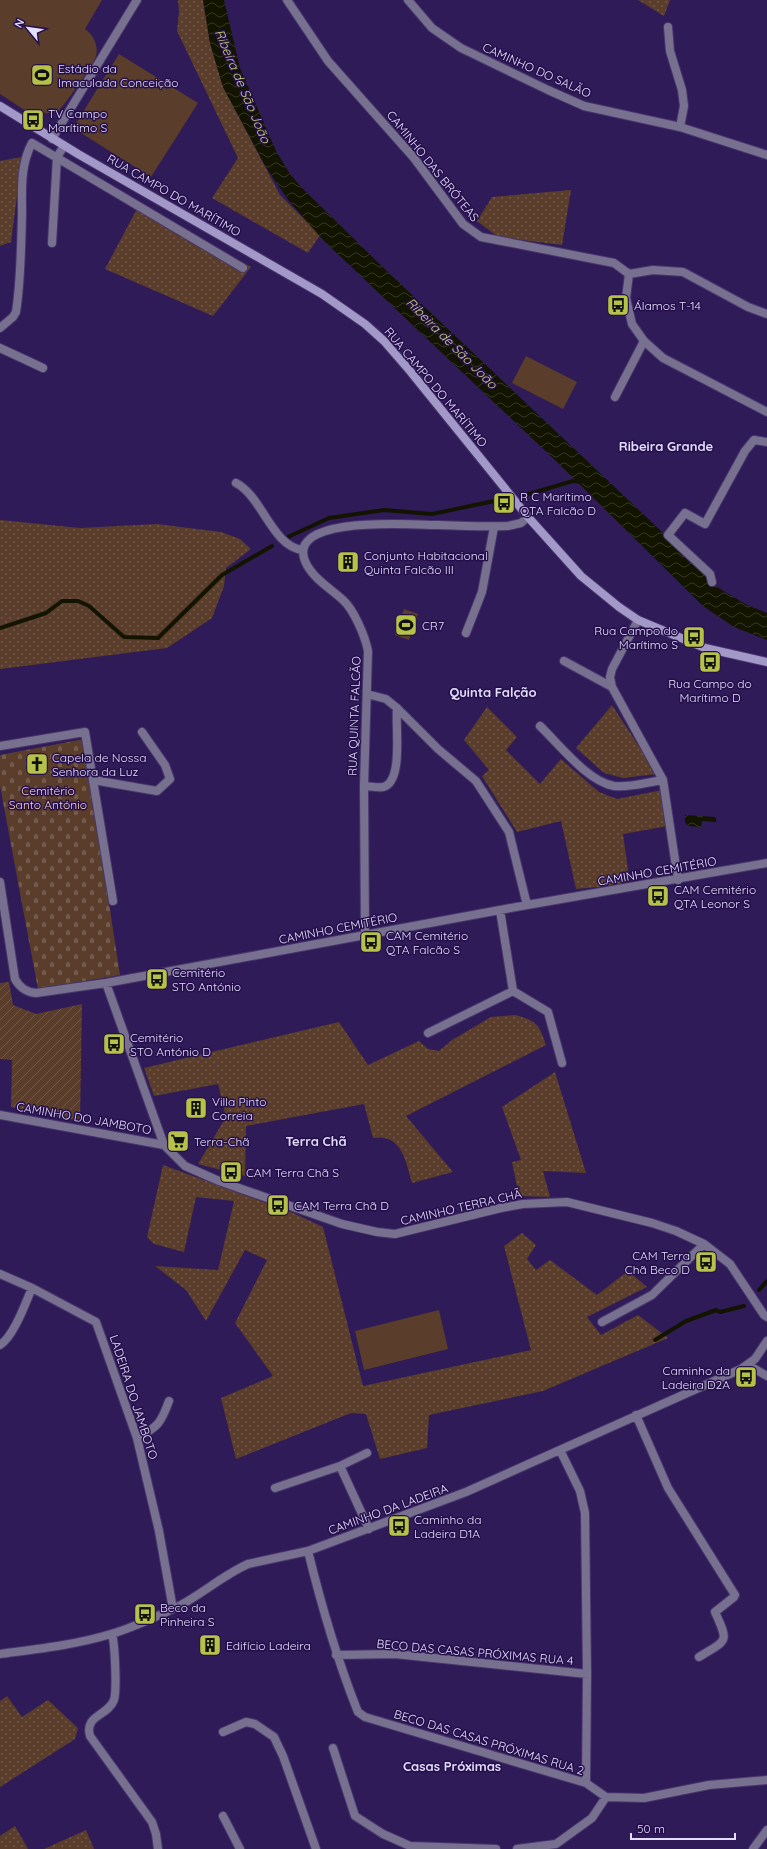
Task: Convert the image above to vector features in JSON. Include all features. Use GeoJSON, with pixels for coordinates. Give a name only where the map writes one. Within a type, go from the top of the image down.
{"type":"FeatureCollection","features":[{"type":"Feature","properties":{"kind":"main road","name":"RUA CAMPO DO MARÍTIMO"},"geometry":{"type":"LineString","coordinates":[[0,106],[52,139],[322,294],[365,324],[384,341],[410,371],[528,517],[581,576],[619,607],[638,620],[705,648],[767,662]]}},
{"type":"Feature","properties":{"kind":"street"},"geometry":{"type":"LineString","coordinates":[[52,139],[137,0]]}},
{"type":"Feature","properties":{"kind":"street","name":"CAMINHO DAS BRÓTEAS"},"geometry":{"type":"LineString","coordinates":[[287,0],[328,61],[414,158],[458,219],[471,232],[481,237],[614,263],[629,274]]}},
{"type":"Feature","properties":{"kind":"street","name":"CAMINHO DO SALÃO"},"geometry":{"type":"LineString","coordinates":[[408,0],[432,28],[460,48],[584,106],[680,127],[767,155]]}},
{"type":"Feature","properties":{"kind":"street"},"geometry":{"type":"LineString","coordinates":[[668,27],[670,52],[682,90],[684,106],[680,127]]}},
{"type":"Feature","properties":{"kind":"street"},"geometry":{"type":"LineString","coordinates":[[0,328],[13,317],[16,312],[21,243],[23,168],[26,154],[32,143],[243,268]]}},
{"type":"Feature","properties":{"kind":"street"},"geometry":{"type":"LineString","coordinates":[[52,243],[57,157],[64,146]]}},
{"type":"Feature","properties":{"kind":"street"},"geometry":{"type":"LineString","coordinates":[[767,314],[748,307],[683,272],[653,270],[629,274],[626,298],[632,324],[644,341],[662,358],[767,412]]}},
{"type":"Feature","properties":{"kind":"street"},"geometry":{"type":"LineString","coordinates":[[615,397],[644,341]]}},
{"type":"Feature","properties":{"kind":"street"},"geometry":{"type":"LineString","coordinates":[[0,348],[42,368]]}},
{"type":"Feature","properties":{"kind":"street"},"geometry":{"type":"LineString","coordinates":[[712,582],[710,574],[668,535],[685,513],[704,524],[745,451],[754,440],[767,442]]}},
{"type":"Feature","properties":{"kind":"street"},"geometry":{"type":"LineString","coordinates":[[236,483],[242,486],[253,499],[282,540],[291,548],[303,550],[309,540],[314,536],[323,531],[344,526],[378,524],[494,527],[515,526],[528,517]]}},
{"type":"Feature","properties":{"kind":"street"},"geometry":{"type":"LineString","coordinates":[[466,633],[482,592],[494,527]]}},
{"type":"Feature","properties":{"kind":"street","name":"RUA QUINTA FALCÃO"},"geometry":{"type":"LineString","coordinates":[[303,550],[305,560],[309,568],[320,581],[349,607],[366,640],[369,662],[364,786],[365,934]]}},
{"type":"Feature","properties":{"kind":"street"},"geometry":{"type":"LineString","coordinates":[[638,620],[612,670],[610,677],[612,687],[663,780],[678,880]]}},
{"type":"Feature","properties":{"kind":"street"},"geometry":{"type":"LineString","coordinates":[[564,661],[612,687]]}},
{"type":"Feature","properties":{"kind":"street"},"geometry":{"type":"LineString","coordinates":[[367,694],[386,699],[438,749],[476,781],[509,832],[527,905]]}},
{"type":"Feature","properties":{"kind":"street","name":"RUA QUINTA FALCÃO"},"geometry":{"type":"LineString","coordinates":[[364,786],[382,787],[390,783],[394,778],[397,757],[397,708]]}},
{"type":"Feature","properties":{"kind":"street"},"geometry":{"type":"LineString","coordinates":[[540,726],[586,771],[602,783],[615,786],[634,785],[663,780]]}},
{"type":"Feature","properties":{"kind":"street"},"geometry":{"type":"LineString","coordinates":[[0,746],[85,732],[112,901]]}},
{"type":"Feature","properties":{"kind":"street"},"geometry":{"type":"LineString","coordinates":[[93,780],[157,791],[170,779],[165,765],[142,732]]}},
{"type":"Feature","properties":{"kind":"street","name":"CAMINHO CEMITÉRIO"},"geometry":{"type":"LineString","coordinates":[[0,882],[15,979],[21,988],[29,992],[36,993],[106,983],[365,934],[678,880],[767,863]]}},
{"type":"Feature","properties":{"kind":"street"},"geometry":{"type":"LineString","coordinates":[[500,910],[513,991],[548,1012],[562,1063]]}},
{"type":"Feature","properties":{"kind":"street"},"geometry":{"type":"LineString","coordinates":[[106,983],[164,1145]]}},
{"type":"Feature","properties":{"kind":"street"},"geometry":{"type":"LineString","coordinates":[[428,1033],[513,991]]}},
{"type":"Feature","properties":{"kind":"street","name":"CAMINHO DO JAMBOTO"},"geometry":{"type":"LineString","coordinates":[[0,1115],[164,1145]]}},
{"type":"Feature","properties":{"kind":"street","name":"CAMINHO TERRA CHÃ"},"geometry":{"type":"LineString","coordinates":[[164,1145],[185,1166],[219,1181],[342,1224],[377,1232],[395,1234],[516,1205],[567,1202],[664,1227],[704,1244],[730,1264],[764,1315],[767,1317]]}},
{"type":"Feature","properties":{"kind":"street"},"geometry":{"type":"LineString","coordinates":[[602,1322],[652,1295],[704,1244]]}},
{"type":"Feature","properties":{"kind":"street","name":"LADEIRA DO JAMBOTO"},"geometry":{"type":"LineString","coordinates":[[0,1274],[32,1288],[96,1322],[137,1438],[159,1531],[173,1609]]}},
{"type":"Feature","properties":{"kind":"street"},"geometry":{"type":"LineString","coordinates":[[0,1345],[5,1342],[17,1321],[32,1288]]}},
{"type":"Feature","properties":{"kind":"street","name":"CAMINHO DA LADEIRA"},"geometry":{"type":"LineString","coordinates":[[0,1654],[61,1646],[112,1634],[173,1609],[202,1594],[244,1566],[308,1551],[466,1492],[748,1365],[755,1359],[767,1341]]}},
{"type":"Feature","properties":{"kind":"street"},"geometry":{"type":"LineString","coordinates":[[748,1365],[767,1376]]}},
{"type":"Feature","properties":{"kind":"street"},"geometry":{"type":"LineString","coordinates":[[137,1438],[156,1428],[164,1415],[169,1400]]}},
{"type":"Feature","properties":{"kind":"street"},"geometry":{"type":"LineString","coordinates":[[636,1415],[668,1488],[734,1595],[734,1598],[715,1612],[725,1634],[724,1640],[699,1657]]}},
{"type":"Feature","properties":{"kind":"street"},"geometry":{"type":"LineString","coordinates":[[560,1450],[580,1491],[585,1513],[587,1674],[586,1783]]}},
{"type":"Feature","properties":{"kind":"street"},"geometry":{"type":"LineString","coordinates":[[274,1488],[340,1466],[367,1453]]}},
{"type":"Feature","properties":{"kind":"street"},"geometry":{"type":"LineString","coordinates":[[340,1466],[368,1529]]}},
{"type":"Feature","properties":{"kind":"street","name":"BECO DAS CASAS PRÓXIMAS RUA 2"},"geometry":{"type":"LineString","coordinates":[[308,1551],[321,1604],[336,1655],[358,1712],[365,1717],[586,1783],[606,1797]]}},
{"type":"Feature","properties":{"kind":"street"},"geometry":{"type":"LineString","coordinates":[[112,1634],[115,1655],[114,1700],[110,1706],[89,1723],[88,1730],[90,1736],[152,1822],[156,1834],[158,1849]]}},
{"type":"Feature","properties":{"kind":"street","name":"BECO DAS CASAS PRÓXIMAS RUA 4"},"geometry":{"type":"LineString","coordinates":[[336,1655],[395,1654],[587,1674]]}},
{"type":"Feature","properties":{"kind":"street"},"geometry":{"type":"LineString","coordinates":[[223,1732],[246,1722],[255,1724],[274,1738],[283,1756],[316,1849]]}},
{"type":"Feature","properties":{"kind":"street"},"geometry":{"type":"LineString","coordinates":[[333,1748],[355,1816],[383,1834],[410,1846],[496,1849]]}},
{"type":"Feature","properties":{"kind":"street"},"geometry":{"type":"LineString","coordinates":[[517,1849],[556,1844],[592,1818],[606,1797],[644,1798],[709,1785],[767,1780]]}},
{"type":"Feature","properties":{"kind":"street"},"geometry":{"type":"LineString","coordinates":[[223,1816],[240,1849]]}},
{"type":"Feature","properties":{"kind":"street"},"geometry":{"type":"LineString","coordinates":[[753,1849],[767,1830]]}},
{"type":"Feature","properties":{"kind":"green space","name":"Estádio da Imaculada Conceição"},"geometry":{"type":"Polygon","coordinates":[[[0,0],[102,0],[85,29],[91,34],[95,41],[97,48],[96,56],[78,85],[58,111],[44,113],[31,109],[29,113],[0,94],[0,0]]]}},
{"type":"Feature","properties":{"kind":"green space"},"geometry":{"type":"Polygon","coordinates":[[[178,0],[203,0],[210,43],[223,87],[280,195],[320,235],[308,253],[212,198],[238,158],[177,31],[179,12],[178,0]]]}},
{"type":"Feature","properties":{"kind":"green space"},"geometry":{"type":"Polygon","coordinates":[[[638,0],[670,0],[664,16],[638,0]]]}},
{"type":"Feature","properties":{"kind":"green space"},"geometry":{"type":"Polygon","coordinates":[[[119,54],[198,103],[151,177],[73,128],[119,54]]]}},
{"type":"Feature","properties":{"kind":"green space"},"geometry":{"type":"Polygon","coordinates":[[[22,157],[11,242],[0,246],[0,161],[22,157]]]}},
{"type":"Feature","properties":{"kind":"green space"},"geometry":{"type":"Polygon","coordinates":[[[571,190],[562,245],[498,237],[477,221],[492,197],[571,190]]]}},
{"type":"Feature","properties":{"kind":"green space"},"geometry":{"type":"Polygon","coordinates":[[[139,205],[251,267],[213,316],[105,269],[139,205]]]}},
{"type":"Feature","properties":{"kind":"green space"},"geometry":{"type":"Polygon","coordinates":[[[526,356],[577,382],[563,409],[512,383],[526,356]]]}},
{"type":"Feature","properties":{"kind":"green space"},"geometry":{"type":"Polygon","coordinates":[[[0,520],[80,528],[157,524],[221,532],[240,539],[251,549],[226,568],[224,586],[212,618],[167,648],[0,669],[0,520]]]}},
{"type":"Feature","properties":{"kind":"green space","name":"CR7"},"geometry":{"type":"Polygon","coordinates":[[[404,609],[418,614],[409,640],[395,635],[404,609]]]}},
{"type":"Feature","properties":{"kind":"green space"},"geometry":{"type":"Polygon","coordinates":[[[612,705],[657,774],[623,778],[604,773],[576,748],[612,705]]]}},
{"type":"Feature","properties":{"kind":"green space"},"geometry":{"type":"Polygon","coordinates":[[[487,707],[517,737],[506,750],[540,784],[561,759],[599,792],[617,799],[662,790],[668,826],[623,834],[630,884],[576,889],[561,821],[517,832],[482,776],[489,770],[464,740],[487,707]]]}},
{"type":"Feature","properties":{"kind":"green space","name":"Cemitério Santo António"},"geometry":{"type":"Polygon","coordinates":[[[84,739],[120,975],[38,989],[0,786],[0,755],[84,739]]]}},
{"type":"Feature","properties":{"kind":"green space"},"geometry":{"type":"Polygon","coordinates":[[[9,982],[13,1005],[36,1014],[82,1004],[80,1121],[11,1107],[12,1060],[0,1059],[0,983],[9,982]]]}},
{"type":"Feature","properties":{"kind":"green space"},"geometry":{"type":"Polygon","coordinates":[[[515,1015],[528,1019],[536,1024],[546,1045],[406,1116],[453,1172],[412,1183],[405,1158],[397,1145],[390,1140],[373,1138],[364,1104],[246,1126],[245,1176],[198,1164],[226,1117],[218,1084],[154,1096],[144,1068],[339,1022],[368,1065],[419,1041],[428,1049],[439,1051],[452,1040],[491,1017],[515,1015]]]}},
{"type":"Feature","properties":{"kind":"green space"},"geometry":{"type":"Polygon","coordinates":[[[555,1072],[586,1173],[543,1171],[550,1197],[519,1196],[512,1162],[521,1160],[502,1107],[555,1072]]]}},
{"type":"Feature","properties":{"kind":"green space"},"geometry":{"type":"Polygon","coordinates":[[[163,1165],[291,1212],[323,1227],[363,1386],[531,1350],[504,1246],[522,1233],[536,1245],[527,1259],[536,1270],[550,1260],[597,1295],[628,1271],[647,1287],[587,1317],[601,1335],[638,1315],[668,1338],[543,1391],[429,1415],[427,1448],[380,1459],[366,1414],[351,1413],[236,1459],[221,1398],[273,1376],[235,1323],[267,1260],[245,1250],[206,1321],[186,1290],[155,1266],[218,1270],[234,1201],[196,1197],[184,1252],[154,1244],[147,1237],[163,1165]]]}},
{"type":"Feature","properties":{"kind":"green space"},"geometry":{"type":"Polygon","coordinates":[[[439,1310],[448,1349],[364,1370],[355,1331],[439,1310]]]}},
{"type":"Feature","properties":{"kind":"green space"},"geometry":{"type":"Polygon","coordinates":[[[7,1696],[22,1717],[48,1700],[78,1728],[75,1739],[0,1787],[0,1701],[7,1696]]]}},
{"type":"Feature","properties":{"kind":"green space"},"geometry":{"type":"Polygon","coordinates":[[[15,1826],[28,1849],[0,1849],[0,1836],[15,1826]]]}},
{"type":"Feature","properties":{"kind":"green space"},"geometry":{"type":"Polygon","coordinates":[[[86,1830],[94,1849],[44,1849],[86,1830]]]}},
{"type":"Feature","properties":{"kind":"water","name":"Ribeira de São João"},"geometry":{"type":"Polygon","coordinates":[[[203,0],[224,0],[240,68],[276,151],[290,174],[302,188],[392,276],[660,530],[717,587],[747,605],[767,613],[767,640],[734,627],[703,606],[557,462],[324,241],[289,201],[267,169],[223,87],[210,43],[203,0]]]}},
{"type":"Feature","properties":{"kind":"water"},"geometry":{"type":"Polygon","coordinates":[[[685,815],[716,817],[716,822],[702,821],[701,827],[688,826],[685,822],[685,815]]]}},
{"type":"Feature","properties":{"kind":"waterway"},"geometry":{"type":"LineString","coordinates":[[525,495],[573,481],[581,482]]}},
{"type":"Feature","properties":{"kind":"waterway"},"geometry":{"type":"LineString","coordinates":[[288,537],[329,518],[384,510],[432,514],[499,500]]}},
{"type":"Feature","properties":{"kind":"waterway"},"geometry":{"type":"LineString","coordinates":[[0,628],[46,613],[62,601],[78,601],[89,606],[124,637],[158,638],[222,575],[272,546]]}},
{"type":"Feature","properties":{"kind":"waterway"},"geometry":{"type":"LineString","coordinates":[[759,1290],[767,1281]]}},
{"type":"Feature","properties":{"kind":"waterway"},"geometry":{"type":"LineString","coordinates":[[655,1340],[686,1321],[716,1310],[720,1312],[744,1306]]}},
{"type":"Feature","properties":{"kind":"place","name":"Estádio da Imaculada Conceição"},"geometry":{"type":"Point","coordinates":[42,75]}},
{"type":"Feature","properties":{"kind":"place","name":"TV Campo Marítimo S"},"geometry":{"type":"Point","coordinates":[33,120]}},
{"type":"Feature","properties":{"kind":"place","name":"Álamos T-14"},"geometry":{"type":"Point","coordinates":[618,305]}},
{"type":"Feature","properties":{"kind":"place","name":"R C Marítimo QTA Falcão D"},"geometry":{"type":"Point","coordinates":[504,503]}},
{"type":"Feature","properties":{"kind":"place","name":"Conjunto Habitacional Quinta Falcão III"},"geometry":{"type":"Point","coordinates":[348,562]}},
{"type":"Feature","properties":{"kind":"place","name":"CR7"},"geometry":{"type":"Point","coordinates":[406,625]}},
{"type":"Feature","properties":{"kind":"place","name":"Rua Campo do Marítimo S"},"geometry":{"type":"Point","coordinates":[694,637]}},
{"type":"Feature","properties":{"kind":"place","name":"Rua Campo do Marítimo D"},"geometry":{"type":"Point","coordinates":[710,662]}},
{"type":"Feature","properties":{"kind":"place","name":"Capela de Nossa Senhora da Luz"},"geometry":{"type":"Point","coordinates":[37,764]}},
{"type":"Feature","properties":{"kind":"place","name":"CAM Cemitério QTA Leonor S"},"geometry":{"type":"Point","coordinates":[658,896]}},
{"type":"Feature","properties":{"kind":"place","name":"CAM Cemitério QTA Falcão S"},"geometry":{"type":"Point","coordinates":[371,942]}},
{"type":"Feature","properties":{"kind":"place","name":"Cemitério STO António"},"geometry":{"type":"Point","coordinates":[157,979]}},
{"type":"Feature","properties":{"kind":"place","name":"Cemitério STO António D"},"geometry":{"type":"Point","coordinates":[114,1044]}},
{"type":"Feature","properties":{"kind":"place","name":"Villa Pinto Correia"},"geometry":{"type":"Point","coordinates":[196,1108]}},
{"type":"Feature","properties":{"kind":"place","name":"Terra-Chã"},"geometry":{"type":"Point","coordinates":[178,1141]}},
{"type":"Feature","properties":{"kind":"place","name":"CAM Terra Chã S"},"geometry":{"type":"Point","coordinates":[231,1172]}},
{"type":"Feature","properties":{"kind":"place","name":"CAM Terra Chã D"},"geometry":{"type":"Point","coordinates":[278,1205]}},
{"type":"Feature","properties":{"kind":"place","name":"CAM Terra Chã Beco D"},"geometry":{"type":"Point","coordinates":[706,1262]}},
{"type":"Feature","properties":{"kind":"place","name":"Caminho da Ladeira D2A"},"geometry":{"type":"Point","coordinates":[746,1377]}},
{"type":"Feature","properties":{"kind":"place","name":"Caminho da Ladeira D1A"},"geometry":{"type":"Point","coordinates":[399,1526]}},
{"type":"Feature","properties":{"kind":"place","name":"Beco da Pinheira S"},"geometry":{"type":"Point","coordinates":[145,1614]}},
{"type":"Feature","properties":{"kind":"place","name":"Edifício Ladeira"},"geometry":{"type":"Point","coordinates":[210,1645]}},
{"type":"Feature","properties":{"kind":"district","name":"Ribeira Grande"},"geometry":{"type":"Point","coordinates":[666,446]}},
{"type":"Feature","properties":{"kind":"district","name":"Quinta Falção"},"geometry":{"type":"Point","coordinates":[493,692]}},
{"type":"Feature","properties":{"kind":"district","name":"Terra Chã"},"geometry":{"type":"Point","coordinates":[316,1141]}},
{"type":"Feature","properties":{"kind":"district","name":"Casas Próximas"},"geometry":{"type":"Point","coordinates":[452,1766]}}]}
